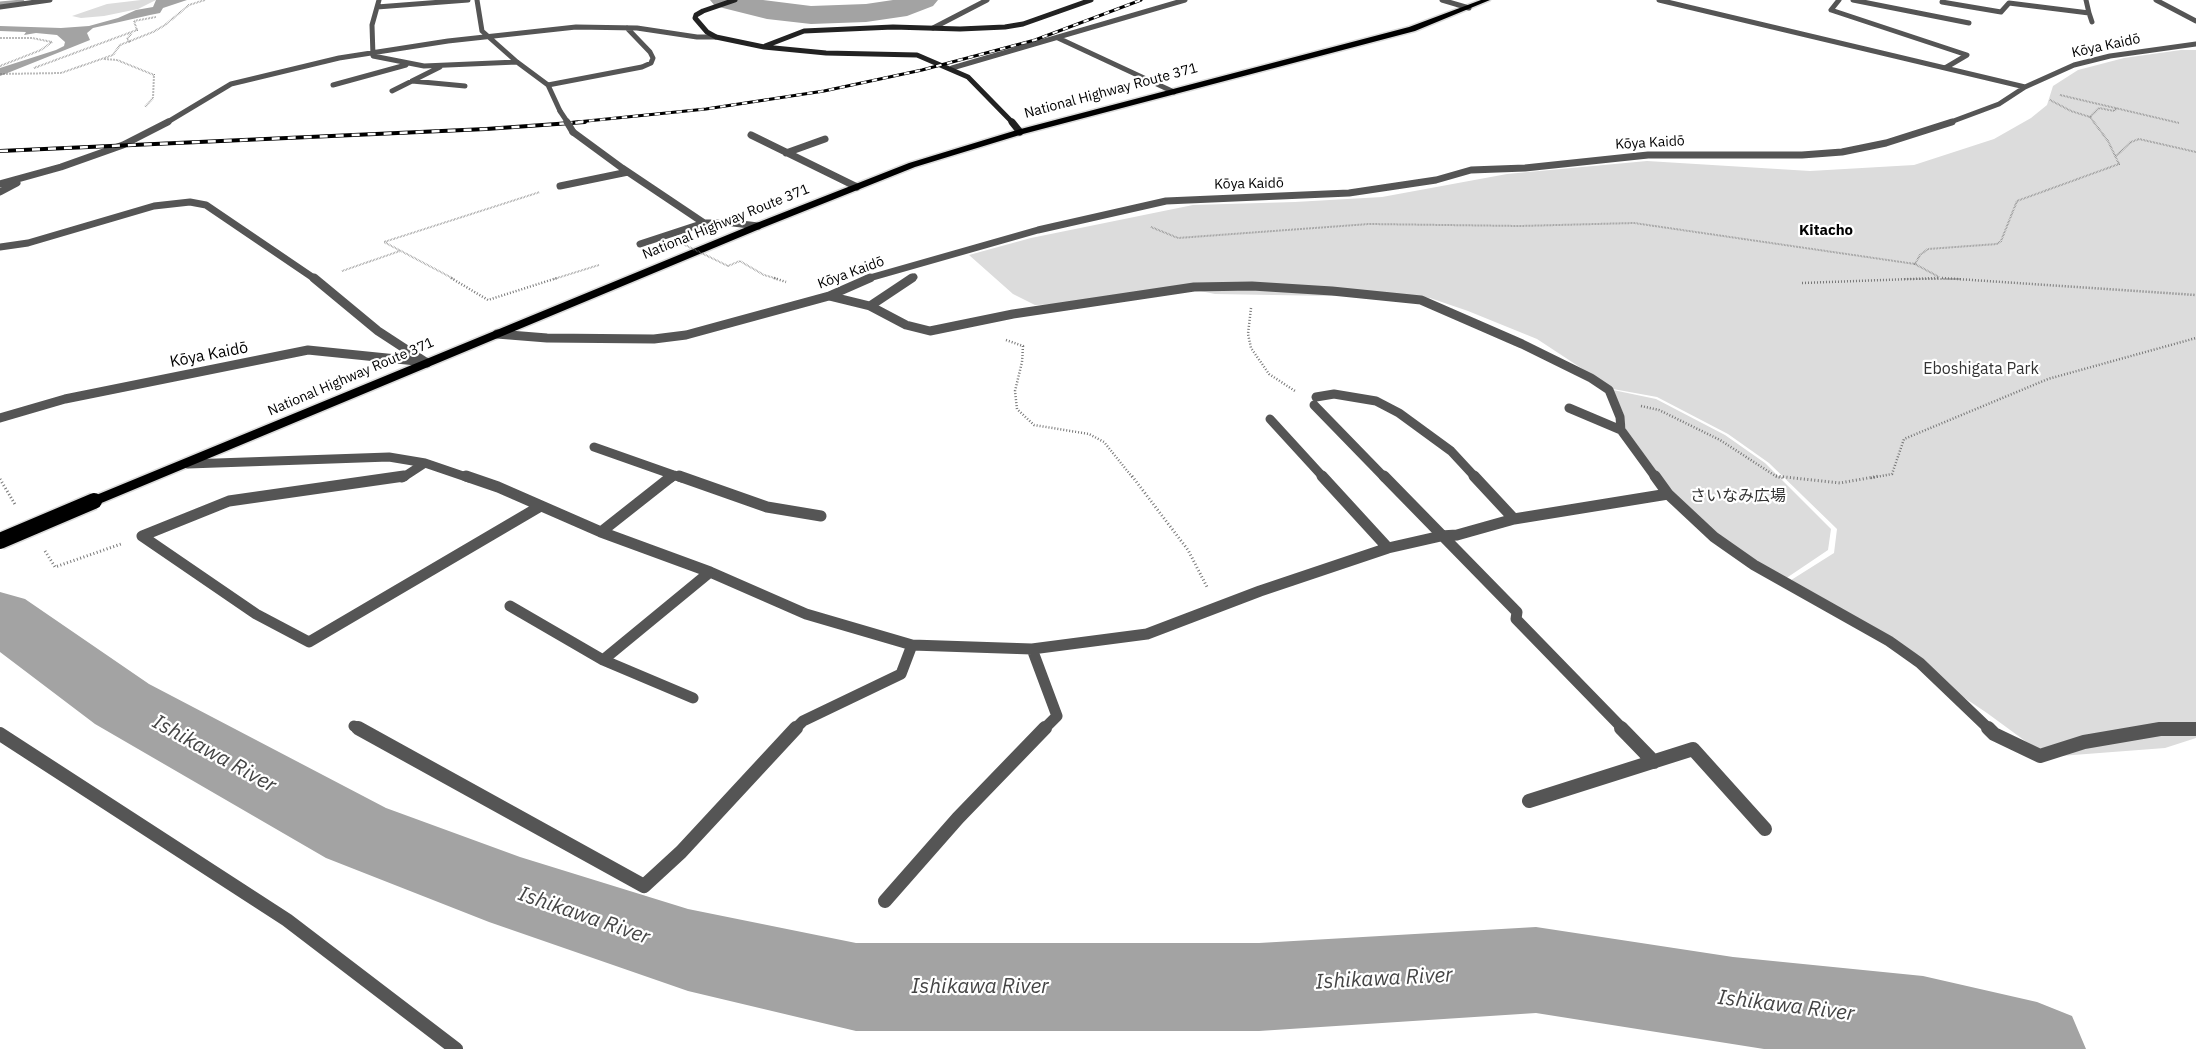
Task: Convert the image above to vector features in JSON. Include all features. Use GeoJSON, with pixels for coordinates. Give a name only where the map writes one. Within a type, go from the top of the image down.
{"type":"FeatureCollection","features":[{"type":"Feature","properties":{"kind":"highway","name":"National Highway Route 371"},"geometry":{"type":"LineString","coordinates":[[0,541],[188,464],[427,362],[912,165],[1020,132],[1412,28],[1470,8],[1487,0]]}},
{"type":"Feature","properties":{"kind":"street"},"geometry":{"type":"LineString","coordinates":[[0,8],[50,0]]}},
{"type":"Feature","properties":{"kind":"street"},"geometry":{"type":"LineString","coordinates":[[379,0],[372,25],[373,56],[409,64],[443,65],[517,62]]}},
{"type":"Feature","properties":{"kind":"street"},"geometry":{"type":"LineString","coordinates":[[377,8],[468,0]]}},
{"type":"Feature","properties":{"kind":"street"},"geometry":{"type":"LineString","coordinates":[[477,0],[482,31],[517,62],[548,85],[560,111],[573,132],[704,223]]}},
{"type":"Feature","properties":{"kind":"street"},"geometry":{"type":"LineString","coordinates":[[716,37],[707,32],[695,18],[696,15],[735,0]]}},
{"type":"Feature","properties":{"kind":"street"},"geometry":{"type":"LineString","coordinates":[[933,28],[987,0]]}},
{"type":"Feature","properties":{"kind":"street"},"geometry":{"type":"LineString","coordinates":[[764,47],[804,31],[893,27],[975,29],[1023,24],[1091,0]]}},
{"type":"Feature","properties":{"kind":"street"},"geometry":{"type":"LineString","coordinates":[[952,68],[1185,0]]}},
{"type":"Feature","properties":{"kind":"street"},"geometry":{"type":"LineString","coordinates":[[1442,0],[1470,8]]}},
{"type":"Feature","properties":{"kind":"street"},"geometry":{"type":"LineString","coordinates":[[1662,0],[2025,87]]}},
{"type":"Feature","properties":{"kind":"street"},"geometry":{"type":"LineString","coordinates":[[1839,0],[1831,10],[1967,55],[1946,68]]}},
{"type":"Feature","properties":{"kind":"street"},"geometry":{"type":"LineString","coordinates":[[1854,0],[1969,23]]}},
{"type":"Feature","properties":{"kind":"street"},"geometry":{"type":"LineString","coordinates":[[2086,0],[2092,22]]}},
{"type":"Feature","properties":{"kind":"street"},"geometry":{"type":"LineString","coordinates":[[2156,0],[2196,21]]}},
{"type":"Feature","properties":{"kind":"street"},"geometry":{"type":"LineString","coordinates":[[1937,6],[1943,1],[2000,12],[2009,2],[2089,13]]}},
{"type":"Feature","properties":{"kind":"street"},"geometry":{"type":"LineString","coordinates":[[1927,14],[1932,10]]}},
{"type":"Feature","properties":{"kind":"street"},"geometry":{"type":"LineString","coordinates":[[0,184],[123,146],[167,124],[231,84],[295,67],[373,52],[487,36],[576,27],[627,28],[696,37],[716,37],[764,47],[826,53],[905,53],[917,55],[952,68],[968,77],[979,86],[1020,132]]}},
{"type":"Feature","properties":{"kind":"street"},"geometry":{"type":"LineString","coordinates":[[548,85],[642,67],[652,63],[653,58],[650,52],[627,28]]}},
{"type":"Feature","properties":{"kind":"street"},"geometry":{"type":"LineString","coordinates":[[1058,38],[1174,92]]}},
{"type":"Feature","properties":{"kind":"street","name":"Kōya Kaidō"},"geometry":{"type":"LineString","coordinates":[[497,334],[547,338],[670,338],[768,314],[829,296],[867,279],[1038,230],[1153,203],[1224,197],[1292,197],[1349,193],[1436,180],[1471,170],[1525,168],[1648,155],[1802,155],[1842,152],[1886,144],[1968,117],[1999,104],[2025,87],[2074,65],[2110,56],[2196,44]]}},
{"type":"Feature","properties":{"kind":"street"},"geometry":{"type":"LineString","coordinates":[[333,85],[409,64]]}},
{"type":"Feature","properties":{"kind":"street"},"geometry":{"type":"LineString","coordinates":[[392,91],[443,65]]}},
{"type":"Feature","properties":{"kind":"street"},"geometry":{"type":"LineString","coordinates":[[412,81],[465,86]]}},
{"type":"Feature","properties":{"kind":"street"},"geometry":{"type":"LineString","coordinates":[[751,135],[857,187]]}},
{"type":"Feature","properties":{"kind":"street"},"geometry":{"type":"LineString","coordinates":[[786,153],[825,138]]}},
{"type":"Feature","properties":{"kind":"street"},"geometry":{"type":"LineString","coordinates":[[560,186],[628,172]]}},
{"type":"Feature","properties":{"kind":"street"},"geometry":{"type":"LineString","coordinates":[[0,192],[24,178]]}},
{"type":"Feature","properties":{"kind":"street"},"geometry":{"type":"LineString","coordinates":[[0,247],[28,242],[154,206],[190,202],[206,205],[316,280],[378,331],[427,362]]}},
{"type":"Feature","properties":{"kind":"street"},"geometry":{"type":"LineString","coordinates":[[640,244],[704,223],[733,223],[758,226]]}},
{"type":"Feature","properties":{"kind":"street"},"geometry":{"type":"LineString","coordinates":[[870,306],[914,277]]}},
{"type":"Feature","properties":{"kind":"street"},"geometry":{"type":"LineString","coordinates":[[829,296],[870,306],[906,325],[930,331],[1013,314],[1194,287],[1252,286],[1332,291],[1421,300],[1522,344],[1591,378],[1609,390],[1620,417],[1622,430],[1668,494],[1714,537],[1754,566],[1889,641],[1920,663],[1994,734],[2040,756],[2084,742],[2160,728],[2196,729]]}},
{"type":"Feature","properties":{"kind":"street","name":"Kōya Kaidō"},"geometry":{"type":"LineString","coordinates":[[0,418],[65,399],[308,350],[427,362]]}},
{"type":"Feature","properties":{"kind":"street"},"geometry":{"type":"LineString","coordinates":[[1514,519],[1451,450],[1399,412],[1376,401],[1352,396],[1334,394],[1315,401],[1441,536],[1517,612],[1516,619],[1654,762]]}},
{"type":"Feature","properties":{"kind":"street"},"geometry":{"type":"LineString","coordinates":[[1569,408],[1622,430]]}},
{"type":"Feature","properties":{"kind":"street"},"geometry":{"type":"LineString","coordinates":[[1270,419],[1388,548]]}},
{"type":"Feature","properties":{"kind":"street"},"geometry":{"type":"LineString","coordinates":[[594,447],[767,507],[821,516]]}},
{"type":"Feature","properties":{"kind":"street"},"geometry":{"type":"LineString","coordinates":[[188,464],[389,457],[425,463],[498,488],[601,532],[710,572],[806,614],[912,645],[1032,649],[1147,634],[1260,591],[1388,548],[1441,536],[1457,535],[1514,519],[1668,494]]}},
{"type":"Feature","properties":{"kind":"street"},"geometry":{"type":"LineString","coordinates":[[425,463],[401,478],[228,501],[142,536],[256,614],[309,642],[539,507]]}},
{"type":"Feature","properties":{"kind":"street"},"geometry":{"type":"LineString","coordinates":[[601,532],[674,475]]}},
{"type":"Feature","properties":{"kind":"street"},"geometry":{"type":"LineString","coordinates":[[603,660],[710,572]]}},
{"type":"Feature","properties":{"kind":"street"},"geometry":{"type":"LineString","coordinates":[[510,606],[603,660],[693,698]]}},
{"type":"Feature","properties":{"kind":"street"},"geometry":{"type":"LineString","coordinates":[[354,726],[644,886],[681,852],[803,721],[901,674],[912,645]]}},
{"type":"Feature","properties":{"kind":"street"},"geometry":{"type":"LineString","coordinates":[[885,901],[958,818],[1057,716],[1032,649]]}},
{"type":"Feature","properties":{"kind":"street"},"geometry":{"type":"LineString","coordinates":[[0,734],[287,920],[456,1049]]}},
{"type":"Feature","properties":{"kind":"street"},"geometry":{"type":"LineString","coordinates":[[1529,802],[1693,749],[1765,829]]}},
{"type":"Feature","properties":{"kind":"path"},"geometry":{"type":"LineString","coordinates":[[0,74],[61,73],[113,55],[120,45],[165,25],[189,5],[205,0]]}},
{"type":"Feature","properties":{"kind":"path"},"geometry":{"type":"LineString","coordinates":[[136,30],[134,21],[156,16]]}},
{"type":"Feature","properties":{"kind":"path"},"geometry":{"type":"LineString","coordinates":[[130,42],[127,38],[136,30]]}},
{"type":"Feature","properties":{"kind":"path"},"geometry":{"type":"LineString","coordinates":[[34,68],[136,30]]}},
{"type":"Feature","properties":{"kind":"path"},"geometry":{"type":"LineString","coordinates":[[0,38],[32,38],[52,42],[41,50],[0,66]]}},
{"type":"Feature","properties":{"kind":"path"},"geometry":{"type":"LineString","coordinates":[[103,58],[117,60],[154,75],[153,98],[140,113]]}},
{"type":"Feature","properties":{"kind":"path"},"geometry":{"type":"LineString","coordinates":[[2054,94],[2179,123]]}},
{"type":"Feature","properties":{"kind":"path"},"geometry":{"type":"LineString","coordinates":[[1915,264],[1920,255],[1928,249],[1997,244],[2001,241],[2017,201],[2119,164],[2108,141],[2090,117],[2071,111],[2046,97]]}},
{"type":"Feature","properties":{"kind":"path"},"geometry":{"type":"LineString","coordinates":[[2111,107],[2114,103]]}},
{"type":"Feature","properties":{"kind":"path"},"geometry":{"type":"LineString","coordinates":[[2090,117],[2099,108],[2114,111],[2117,108]]}},
{"type":"Feature","properties":{"kind":"path"},"geometry":{"type":"LineString","coordinates":[[2116,156],[2132,142],[2139,139],[2196,152]]}},
{"type":"Feature","properties":{"kind":"path"},"geometry":{"type":"LineString","coordinates":[[560,186],[384,242],[488,300],[607,262]]}},
{"type":"Feature","properties":{"kind":"path"},"geometry":{"type":"LineString","coordinates":[[1146,226],[1178,238],[1369,224],[1520,226],[1634,223],[1915,264],[1941,278]]}},
{"type":"Feature","properties":{"kind":"path"},"geometry":{"type":"LineString","coordinates":[[683,244],[728,266],[740,261],[764,275],[788,283]]}},
{"type":"Feature","properties":{"kind":"path"},"geometry":{"type":"LineString","coordinates":[[316,280],[401,250]]}},
{"type":"Feature","properties":{"kind":"path"},"geometry":{"type":"LineString","coordinates":[[1802,283],[1941,278],[2196,295]]}},
{"type":"Feature","properties":{"kind":"path"},"geometry":{"type":"LineString","coordinates":[[1246,306],[1252,308],[1248,334],[1251,348],[1257,359],[1270,374],[1309,400],[1315,401]]}},
{"type":"Feature","properties":{"kind":"path"},"geometry":{"type":"LineString","coordinates":[[999,338],[1023,346],[1022,362],[1015,392],[1017,409],[1034,425],[1089,434],[1104,442],[1149,497],[1188,550],[1217,607]]}},
{"type":"Feature","properties":{"kind":"path"},"geometry":{"type":"LineString","coordinates":[[1613,402],[1659,410],[1720,440],[1777,477],[1840,483],[1892,474],[1904,439],[2048,379],[2196,338]]}},
{"type":"Feature","properties":{"kind":"green space"},"geometry":{"type":"Polygon","coordinates":[[[156,0],[138,9],[104,16],[81,18],[72,16],[107,4],[156,0]]]}},
{"type":"Feature","properties":{"kind":"green space","name":"Eboshigata Park"},"geometry":{"type":"Polygon","coordinates":[[[2181,50],[2196,50],[2196,738],[2165,748],[2047,757],[1987,713],[1788,582],[1834,553],[1837,529],[1769,463],[1728,434],[1657,397],[1613,389],[1537,339],[1430,298],[1376,294],[1331,296],[1215,294],[1185,288],[1064,304],[1035,305],[1013,294],[969,255],[1031,238],[1193,205],[1382,197],[1507,174],[1647,161],[1810,171],[1914,165],[1994,139],[2031,118],[2047,105],[2053,86],[2078,70],[2124,58],[2181,50]]]}},
{"type":"Feature","properties":{"kind":"green space","name":"さいなみ広場"},"geometry":{"type":"Polygon","coordinates":[[[1613,390],[1656,399],[1725,435],[1765,463],[1831,529],[1828,550],[1785,579],[1719,536],[1675,496],[1626,430],[1623,413],[1613,390]]]}},
{"type":"Feature","properties":{"kind":"shaded area"},"geometry":{"type":"Polygon","coordinates":[[[156,0],[187,0],[163,8],[160,13],[93,28],[87,33],[90,40],[0,76],[0,68],[56,50],[64,46],[65,42],[57,35],[36,33],[24,35],[26,32],[0,31],[0,26],[61,28],[89,26],[118,18],[136,10],[153,7],[156,0]]]}},
{"type":"Feature","properties":{"kind":"waterway"},"geometry":{"type":"LineString","coordinates":[[725,0],[767,10],[811,15],[866,13],[907,7],[923,0]]}},
{"type":"Feature","properties":{"kind":"waterway"},"geometry":{"type":"LineString","coordinates":[[0,4],[22,2]]}},
{"type":"Feature","properties":{"kind":"waterway","name":"Ishikawa River"},"geometry":{"type":"LineString","coordinates":[[0,616],[122,704],[356,833],[520,895],[688,950],[856,987],[1259,987],[1536,970],[1733,1001],[1923,1022],[2037,1049]]}},
{"type":"Feature","properties":{"kind":"railway"},"geometry":{"type":"LineString","coordinates":[[567,123],[706,109],[824,91],[922,70],[1035,40],[1141,0]]}},
{"type":"Feature","properties":{"kind":"railway"},"geometry":{"type":"LineString","coordinates":[[0,151],[486,129],[585,122]]}},
{"type":"Feature","properties":{"kind":"district","name":"Kitacho"},"geometry":{"type":"Point","coordinates":[1826,231]}}]}
